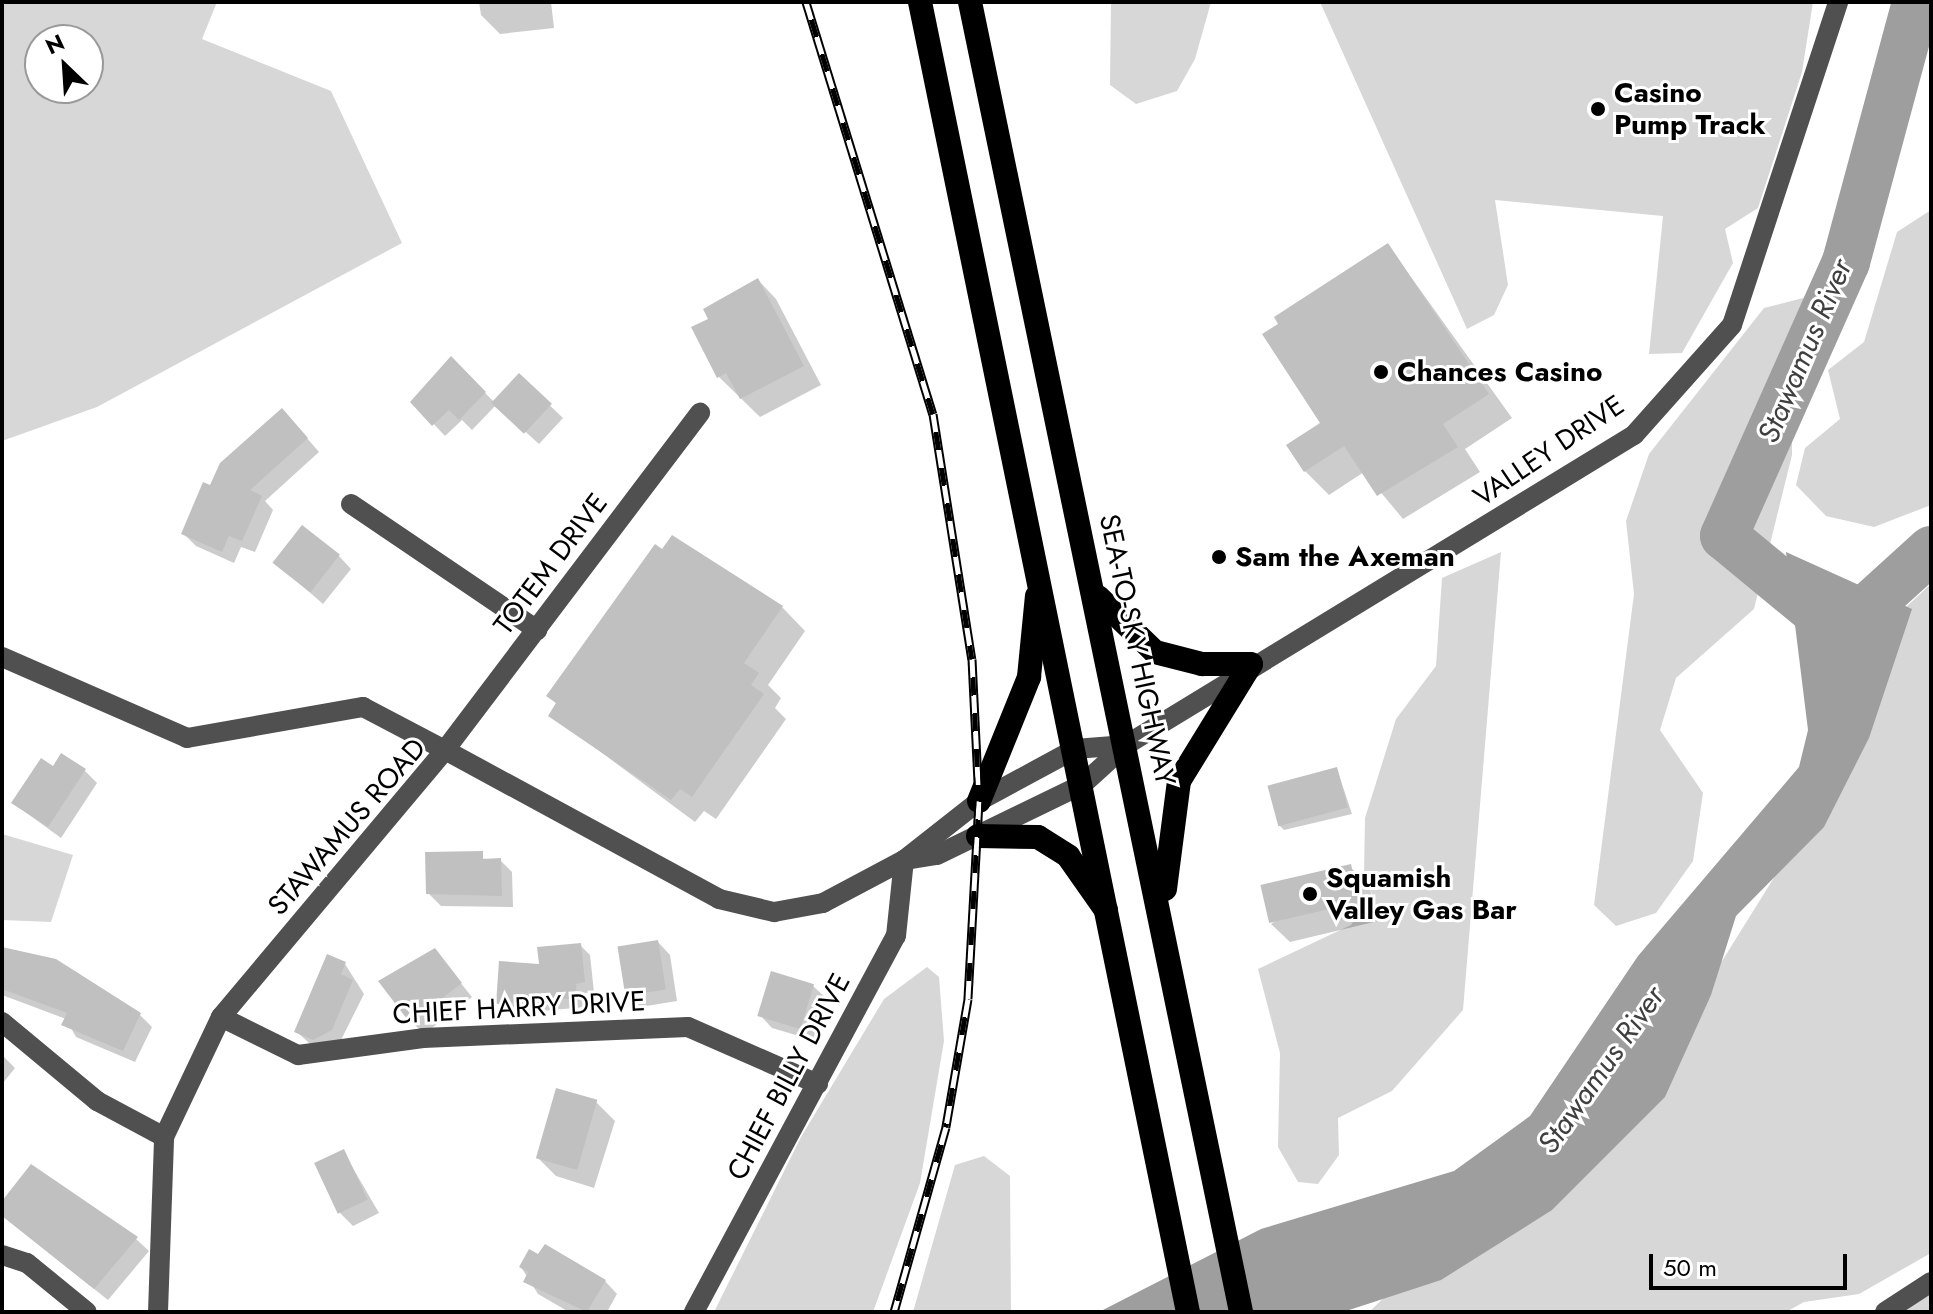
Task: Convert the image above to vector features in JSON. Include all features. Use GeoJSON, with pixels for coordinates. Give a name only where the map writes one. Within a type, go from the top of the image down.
{"type":"FeatureCollection","features":[{"type":"Feature","properties":{"kind":"highway"},"geometry":{"type":"LineString","coordinates":[[920,2],[1111,917],[1188,1312]]}},
{"type":"Feature","properties":{"kind":"highway","name":"SEA-TO-SKY HIGHWAY"},"geometry":{"type":"LineString","coordinates":[[970,2],[1164,927],[1241,1312]]}},
{"type":"Feature","properties":{"kind":"highway"},"geometry":{"type":"LineString","coordinates":[[979,801],[1029,677],[1040,574]]}},
{"type":"Feature","properties":{"kind":"highway"},"geometry":{"type":"LineString","coordinates":[[1094,592],[1155,652],[1202,664],[1251,664]]}},
{"type":"Feature","properties":{"kind":"highway"},"geometry":{"type":"LineString","coordinates":[[1164,927],[1167,833],[1179,781],[1251,664]]}},
{"type":"Feature","properties":{"kind":"highway"},"geometry":{"type":"LineString","coordinates":[[978,836],[1038,837],[1068,856],[1111,917]]}},
{"type":"Feature","properties":{"kind":"street","name":"VALLEY DRIVE"},"geometry":{"type":"LineString","coordinates":[[1075,749],[1126,745],[1251,664],[1634,435],[1732,325],[1838,2]]}},
{"type":"Feature","properties":{"kind":"street","name":"TOTEM DRIVE"},"geometry":{"type":"LineString","coordinates":[[445,750],[700,413]]}},
{"type":"Feature","properties":{"kind":"street"},"geometry":{"type":"LineString","coordinates":[[351,504],[537,630]]}},
{"type":"Feature","properties":{"kind":"street"},"geometry":{"type":"LineString","coordinates":[[2,657],[187,738],[363,707],[445,750]]}},
{"type":"Feature","properties":{"kind":"street","name":"STAWAMUS ROAD"},"geometry":{"type":"LineString","coordinates":[[904,860],[937,855],[1083,784],[1126,745]]}},
{"type":"Feature","properties":{"kind":"street","name":"STAWAMUS ROAD"},"geometry":{"type":"LineString","coordinates":[[158,1312],[164,1137],[221,1017],[445,750],[719,899],[774,912],[823,903],[904,860],[979,801],[1075,749]]}},
{"type":"Feature","properties":{"kind":"street","name":"CHIEF BILLY DRIVE"},"geometry":{"type":"LineString","coordinates":[[694,1312],[896,936],[904,860]]}},
{"type":"Feature","properties":{"kind":"street","name":"CHIEF HARRY DRIVE"},"geometry":{"type":"LineString","coordinates":[[221,1017],[298,1055],[423,1038],[688,1027],[818,1084]]}},
{"type":"Feature","properties":{"kind":"street"},"geometry":{"type":"LineString","coordinates":[[2,1022],[97,1101],[164,1137]]}},
{"type":"Feature","properties":{"kind":"street"},"geometry":{"type":"LineString","coordinates":[[2,1255],[27,1263],[87,1312]]}},
{"type":"Feature","properties":{"kind":"street"},"geometry":{"type":"LineString","coordinates":[[1885,1312],[1931,1282]]}},
{"type":"Feature","properties":{"kind":"shaded area"},"geometry":{"type":"Polygon","coordinates":[[[2,2],[217,2],[202,39],[331,91],[402,243],[97,407],[2,441],[2,2]]]}},
{"type":"Feature","properties":{"kind":"shaded area"},"geometry":{"type":"Polygon","coordinates":[[[1111,2],[1211,2],[1195,59],[1177,91],[1136,104],[1110,85],[1111,2]]]}},
{"type":"Feature","properties":{"kind":"shaded area"},"geometry":{"type":"Polygon","coordinates":[[[1320,2],[1813,2],[1802,72],[1758,208],[1725,229],[1733,263],[1682,353],[1649,354],[1663,216],[1495,200],[1508,285],[1494,315],[1467,329],[1320,2]]]}},
{"type":"Feature","properties":{"kind":"shaded area"},"geometry":{"type":"Polygon","coordinates":[[[1931,210],[1931,505],[1874,527],[1826,516],[1796,485],[1805,448],[1840,419],[1828,370],[1864,342],[1897,232],[1931,210]]]}},
{"type":"Feature","properties":{"kind":"shaded area"},"geometry":{"type":"Polygon","coordinates":[[[1807,297],[1813,334],[1792,385],[1792,455],[1754,609],[1676,678],[1660,730],[1703,793],[1693,861],[1656,913],[1616,926],[1594,905],[1634,594],[1626,521],[1649,454],[1764,308],[1807,297]]]}},
{"type":"Feature","properties":{"kind":"shaded area"},"geometry":{"type":"Polygon","coordinates":[[[1501,552],[1463,1010],[1392,1091],[1338,1118],[1339,1155],[1318,1184],[1298,1182],[1278,1147],[1280,1053],[1258,969],[1351,925],[1372,894],[1364,874],[1365,818],[1396,719],[1436,666],[1442,578],[1501,552]]]}},
{"type":"Feature","properties":{"kind":"shaded area"},"geometry":{"type":"Polygon","coordinates":[[[1931,584],[1931,1253],[1859,1294],[1804,1302],[1786,1312],[1369,1312],[1699,998],[1826,794],[1893,619],[1931,584]]]}},
{"type":"Feature","properties":{"kind":"shaded area"},"geometry":{"type":"Polygon","coordinates":[[[2,834],[73,855],[51,922],[2,920],[2,834]]]}},
{"type":"Feature","properties":{"kind":"shaded area"},"geometry":{"type":"Polygon","coordinates":[[[927,967],[939,977],[944,1041],[920,1183],[873,1312],[714,1312],[801,1137],[884,999],[927,967]]]}},
{"type":"Feature","properties":{"kind":"shaded area"},"geometry":{"type":"Polygon","coordinates":[[[984,1156],[1010,1176],[1011,1312],[913,1312],[955,1165],[984,1156]]]}},
{"type":"Feature","properties":{"kind":"shaded area"},"geometry":{"type":"Polygon","coordinates":[[[1931,1272],[1931,1312],[1872,1312],[1931,1272]]]}},
{"type":"Feature","properties":{"kind":"water"},"geometry":{"type":"Polygon","coordinates":[[[1786,552],[1912,609],[1869,738],[1824,827],[1736,916],[1711,995],[1665,1097],[1552,1210],[1441,1280],[1343,1312],[1099,1312],[1261,1229],[1454,1171],[1530,1116],[1638,956],[1799,767],[1808,730],[1786,552]]]}},
{"type":"Feature","properties":{"kind":"building","name":"Chances Casino"},"geometry":{"type":"Polygon","coordinates":[[[1388,243],[1489,394],[1443,424],[1458,447],[1377,496],[1344,446],[1304,472],[1286,445],[1320,423],[1262,334],[1278,324],[1274,317],[1388,243]]]}},
{"type":"Feature","properties":{"kind":"building"},"geometry":{"type":"Polygon","coordinates":[[[758,278],[804,366],[740,399],[726,373],[717,378],[691,327],[708,319],[703,309],[758,278]]]}},
{"type":"Feature","properties":{"kind":"building"},"geometry":{"type":"Polygon","coordinates":[[[451,356],[486,392],[459,420],[449,410],[432,426],[410,402],[451,356]]]}},
{"type":"Feature","properties":{"kind":"building"},"geometry":{"type":"Polygon","coordinates":[[[519,373],[552,404],[524,434],[491,403],[519,373]]]}},
{"type":"Feature","properties":{"kind":"building"},"geometry":{"type":"Polygon","coordinates":[[[282,408],[308,438],[250,490],[262,496],[242,541],[229,536],[222,552],[181,534],[203,482],[210,485],[220,463],[282,408]]]}},
{"type":"Feature","properties":{"kind":"building"},"geometry":{"type":"Polygon","coordinates":[[[302,525],[340,555],[310,592],[272,563],[302,525]]]}},
{"type":"Feature","properties":{"kind":"building"},"geometry":{"type":"Polygon","coordinates":[[[672,535],[783,606],[744,663],[759,673],[751,685],[764,694],[692,797],[680,789],[671,800],[548,716],[556,703],[546,696],[655,544],[662,549],[672,535]]]}},
{"type":"Feature","properties":{"kind":"building"},"geometry":{"type":"Polygon","coordinates":[[[61,753],[86,769],[48,827],[11,803],[41,758],[53,766],[61,753]]]}},
{"type":"Feature","properties":{"kind":"building"},"geometry":{"type":"Polygon","coordinates":[[[1337,767],[1348,808],[1278,826],[1267,786],[1337,767]]]}},
{"type":"Feature","properties":{"kind":"building"},"geometry":{"type":"Polygon","coordinates":[[[483,851],[483,859],[501,858],[502,896],[426,894],[425,852],[483,851]]]}},
{"type":"Feature","properties":{"kind":"building","name":"Squamish Valley Gas Bar"},"geometry":{"type":"Polygon","coordinates":[[[1351,864],[1360,902],[1269,923],[1260,885],[1351,864]]]}},
{"type":"Feature","properties":{"kind":"building"},"geometry":{"type":"Polygon","coordinates":[[[658,940],[666,989],[625,996],[618,946],[658,940]]]}},
{"type":"Feature","properties":{"kind":"building"},"geometry":{"type":"Polygon","coordinates":[[[581,943],[585,982],[576,984],[577,998],[496,1004],[499,961],[539,964],[537,947],[581,943]]]}},
{"type":"Feature","properties":{"kind":"building"},"geometry":{"type":"Polygon","coordinates":[[[2,947],[56,959],[141,1013],[123,1051],[61,1025],[67,1013],[2,989],[2,947]]]}},
{"type":"Feature","properties":{"kind":"building"},"geometry":{"type":"Polygon","coordinates":[[[435,948],[462,983],[410,1023],[378,981],[435,948]]]}},
{"type":"Feature","properties":{"kind":"building"},"geometry":{"type":"Polygon","coordinates":[[[327,954],[346,962],[341,974],[353,980],[332,1030],[313,1040],[294,1032],[327,954]]]}},
{"type":"Feature","properties":{"kind":"building"},"geometry":{"type":"Polygon","coordinates":[[[771,971],[814,984],[800,1029],[757,1016],[771,971]]]}},
{"type":"Feature","properties":{"kind":"building"},"geometry":{"type":"Polygon","coordinates":[[[556,1088],[597,1100],[577,1170],[536,1158],[556,1088]]]}},
{"type":"Feature","properties":{"kind":"building"},"geometry":{"type":"Polygon","coordinates":[[[344,1149],[368,1200],[338,1214],[314,1163],[344,1149]]]}},
{"type":"Feature","properties":{"kind":"building"},"geometry":{"type":"Polygon","coordinates":[[[31,1164],[138,1237],[94,1289],[2,1216],[2,1201],[31,1164]]]}},
{"type":"Feature","properties":{"kind":"building"},"geometry":{"type":"Polygon","coordinates":[[[545,1244],[606,1280],[587,1312],[523,1282],[528,1272],[519,1267],[529,1249],[538,1254],[545,1244]]]}},
{"type":"Feature","properties":{"kind":"waterway","name":"Stawamus River"},"geometry":{"type":"LineString","coordinates":[[1843,634],[1724,536],[1846,262],[1916,2]]}},
{"type":"Feature","properties":{"kind":"waterway","name":"Stawamus River"},"geometry":{"type":"LineString","coordinates":[[1849,649],[1866,609],[1931,550]]}},
{"type":"Feature","properties":{"kind":"railway"},"geometry":{"type":"LineString","coordinates":[[806,2],[933,414],[972,659],[979,801],[968,999],[946,1127],[894,1312]]}},
{"type":"Feature","properties":{"kind":"place","name":"Casino Pump Track"},"geometry":{"type":"Point","coordinates":[1598,109]}},
{"type":"Feature","properties":{"kind":"place","name":"Chances Casino"},"geometry":{"type":"Point","coordinates":[1381,372]}},
{"type":"Feature","properties":{"kind":"place","name":"Sam the Axeman"},"geometry":{"type":"Point","coordinates":[1219,557]}},
{"type":"Feature","properties":{"kind":"place","name":"Squamish Valley Gas Bar"},"geometry":{"type":"Point","coordinates":[1310,894]}}]}
